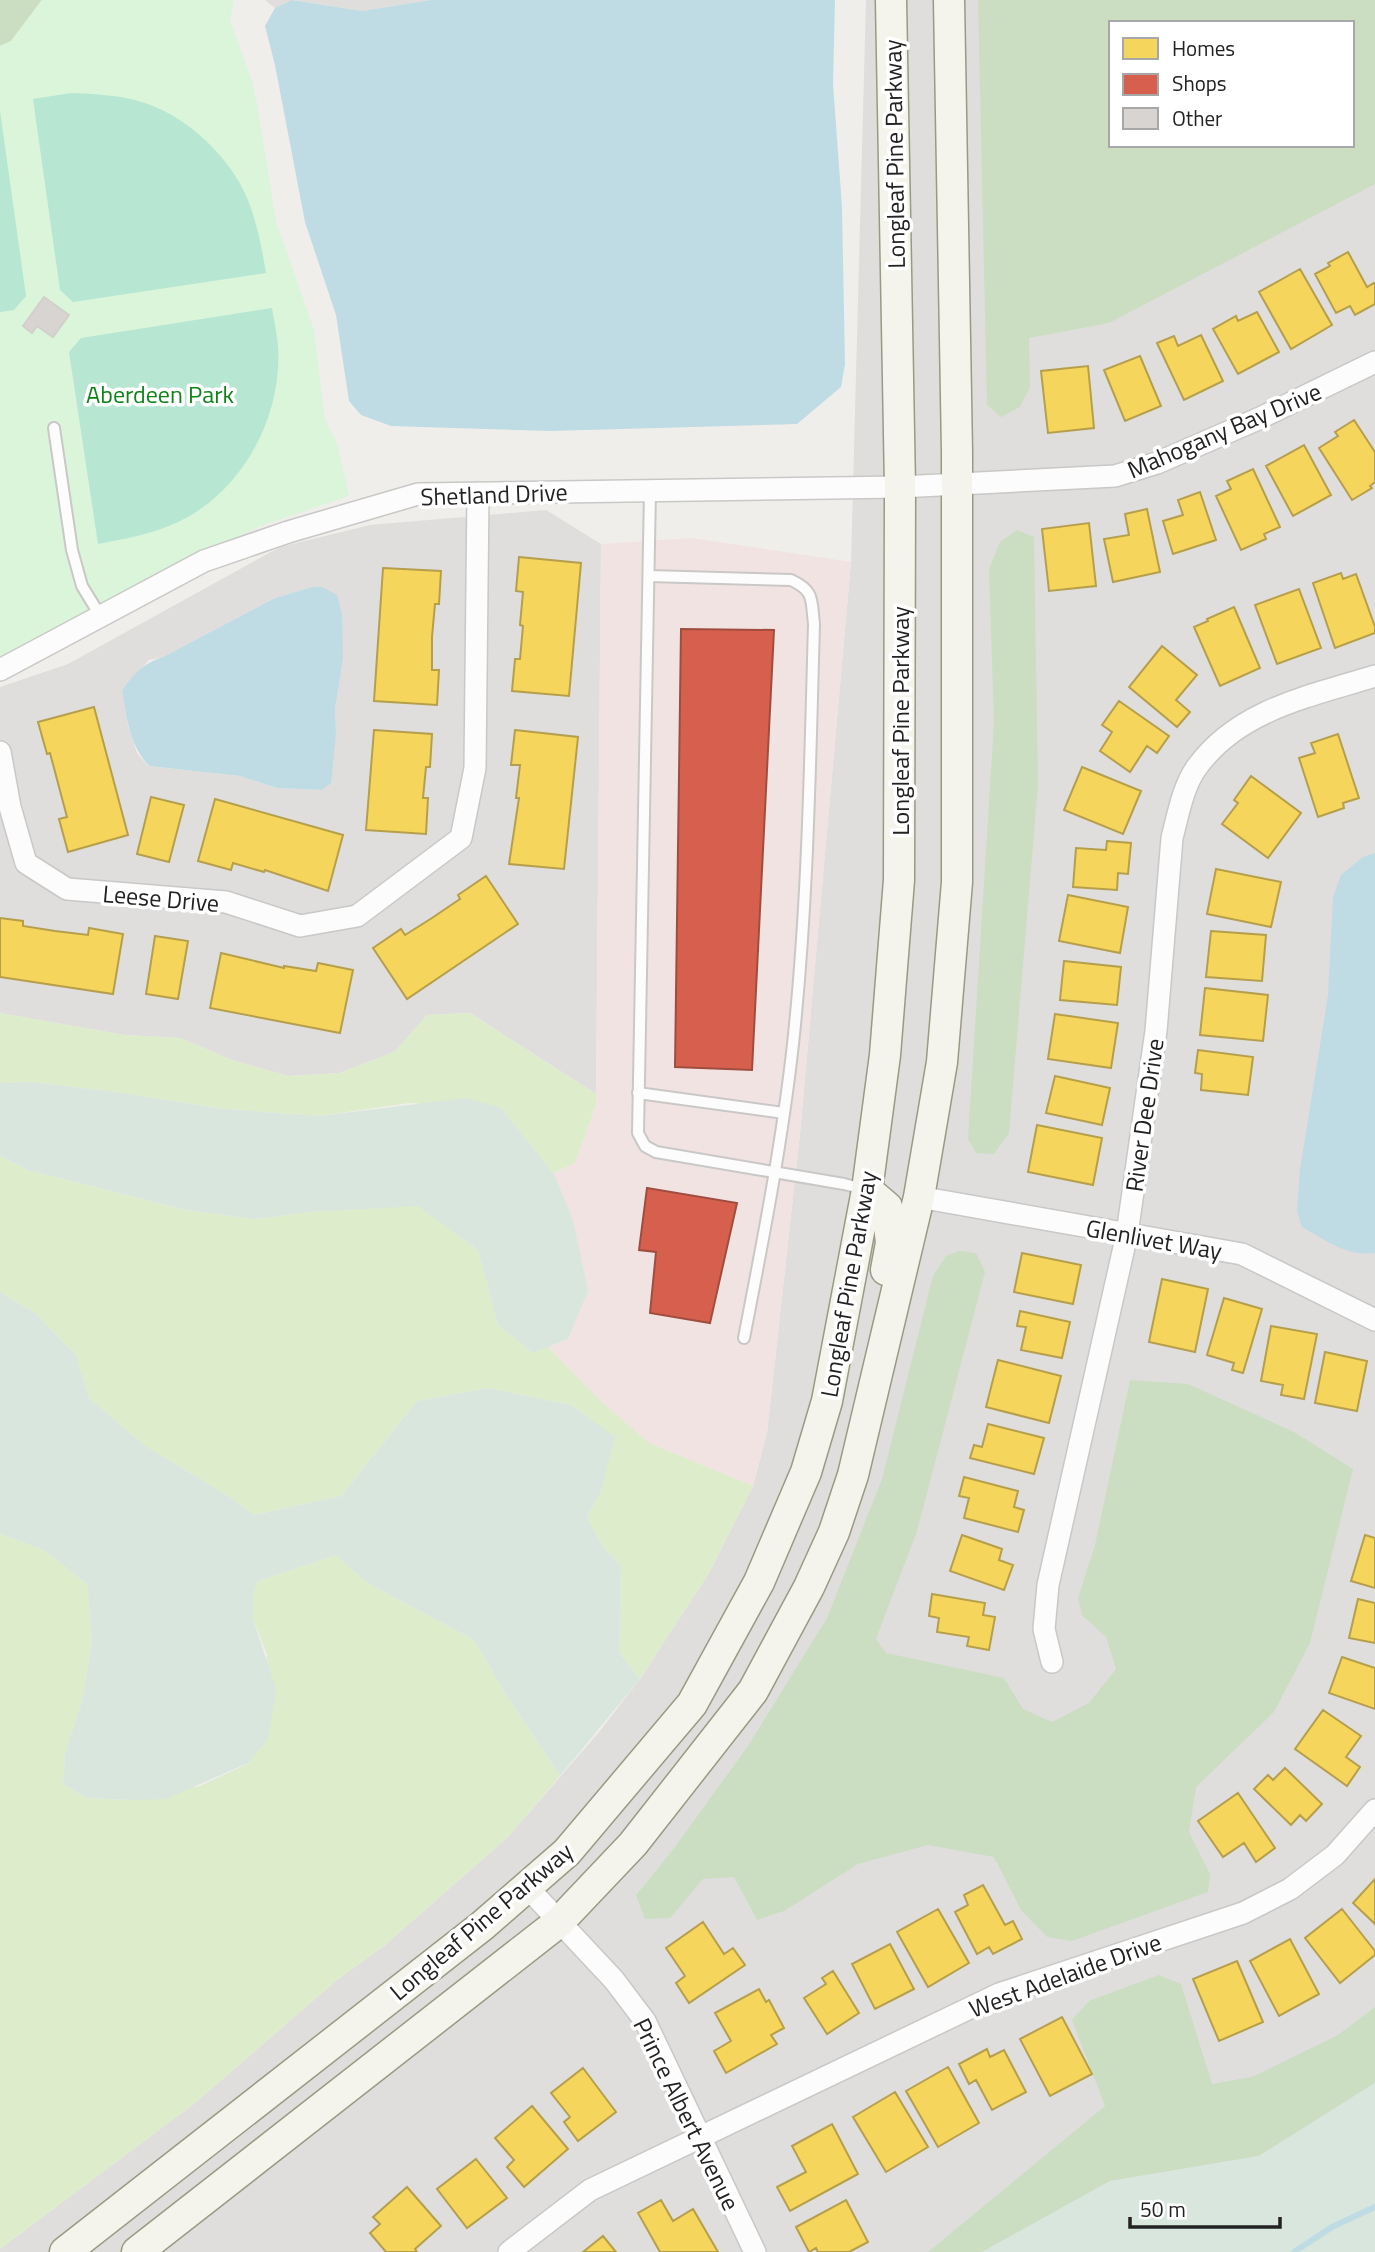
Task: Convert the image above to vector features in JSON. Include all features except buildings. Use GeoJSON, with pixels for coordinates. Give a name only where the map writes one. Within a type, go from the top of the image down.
{"type":"FeatureCollection","features":[{"type":"Feature","properties":{"kind":"main road","name":"Longleaf Pine Parkway"},"geometry":{"type":"LineString","coordinates":[[65,2252],[482,1926],[567,1852],[692,1704],[759,1582],[806,1472],[827,1401],[867,1190],[885,1055],[899,880],[900,487],[891,0]]}},
{"type":"Feature","properties":{"kind":"main road","name":"Longleaf Pine Parkway"},"geometry":{"type":"LineString","coordinates":[[137,2252],[559,1922],[633,1844],[753,1691],[809,1587],[834,1532],[853,1475],[919,1197],[942,1062],[957,882],[956,484],[949,0]]}},
{"type":"Feature","properties":{"kind":"main road"},"geometry":{"type":"LineString","coordinates":[[853,1475],[840,1462],[891,1243],[887,1208],[867,1190]]}},
{"type":"Feature","properties":{"kind":"street","name":"Mahogany Bay Drive"},"geometry":{"type":"LineString","coordinates":[[900,487],[1115,476],[1157,463],[1258,419],[1375,362]]}},
{"type":"Feature","properties":{"kind":"street","name":"Shetland Drive"},"geometry":{"type":"LineString","coordinates":[[0,670],[204,561],[288,532],[418,494],[900,487]]}},
{"type":"Feature","properties":{"kind":"street","name":"Leese Drive"},"geometry":{"type":"LineString","coordinates":[[0,752],[10,807],[26,863],[67,889],[226,902],[300,926],[357,916],[461,838],[475,768],[478,493]]}},
{"type":"Feature","properties":{"kind":"street","name":"River Dee Drive"},"geometry":{"type":"LineString","coordinates":[[1052,1662],[1044,1629],[1048,1585],[1127,1234],[1156,1031],[1172,838],[1180,807],[1196,768],[1222,740],[1256,716],[1295,700],[1375,676]]}},
{"type":"Feature","properties":{"kind":"street","name":"Glenlivet Way"},"geometry":{"type":"LineString","coordinates":[[919,1197],[1242,1254],[1375,1320]]}},
{"type":"Feature","properties":{"kind":"street","name":"West Adelaide Drive"},"geometry":{"type":"LineString","coordinates":[[509,2252],[590,2190],[999,1994],[1243,1913],[1290,1889],[1335,1855],[1375,1810]]}},
{"type":"Feature","properties":{"kind":"street","name":"Prince Albert Avenue"},"geometry":{"type":"LineString","coordinates":[[527,1887],[614,1980],[645,2021],[755,2252]]}},
{"type":"Feature","properties":{"kind":"lane"},"geometry":{"type":"LineString","coordinates":[[54,428],[72,550],[82,586],[101,617]]}},
{"type":"Feature","properties":{"kind":"lane"},"geometry":{"type":"LineString","coordinates":[[650,491],[638,1133],[645,1146],[656,1152],[867,1190]]}},
{"type":"Feature","properties":{"kind":"lane"},"geometry":{"type":"LineString","coordinates":[[649,576],[791,580],[803,585],[811,594],[814,624],[807,864],[796,1016],[776,1172],[744,1338]]}},
{"type":"Feature","properties":{"kind":"lane"},"geometry":{"type":"LineString","coordinates":[[638,1093],[784,1113]]}},
{"type":"Feature","properties":{"kind":"shaded area"},"geometry":{"type":"Polygon","coordinates":[[[265,0],[293,0],[275,8],[265,0]]]}},
{"type":"Feature","properties":{"kind":"shaded area"},"geometry":{"type":"Polygon","coordinates":[[[293,0],[431,0],[362,11],[293,0]]]}},
{"type":"Feature","properties":{"kind":"shaded area"},"geometry":{"type":"Polygon","coordinates":[[[866,0],[1375,0],[1375,2252],[0,2252],[0,2249],[195,2103],[337,1980],[385,1945],[508,1837],[599,1732],[640,1679],[709,1573],[753,1486],[767,1433],[800,1134],[851,562],[866,0]]]}},
{"type":"Feature","properties":{"kind":"shaded area"},"geometry":{"type":"Polygon","coordinates":[[[546,510],[601,544],[596,1094],[470,1013],[427,1015],[396,1051],[340,1073],[288,1076],[232,1060],[180,1038],[124,1035],[0,1013],[0,687],[68,664],[280,547],[370,525],[546,510]],[[312,587],[275,598],[163,657],[149,660],[122,691],[128,726],[137,753],[148,766],[240,776],[277,788],[322,790],[336,734],[335,709],[343,660],[322,587],[312,587]]]}},
{"type":"Feature","properties":{"kind":"shaded area"},"geometry":{"type":"Polygon","coordinates":[[[692,538],[851,562],[800,1134],[767,1433],[753,1486],[649,1443],[601,1401],[548,1347],[568,1339],[573,1220],[553,1173],[575,1163],[596,1105],[601,544],[692,538]]]}},
{"type":"Feature","properties":{"kind":"shaded area"},"geometry":{"type":"Polygon","coordinates":[[[31,1082],[224,1109],[319,1116],[466,1098],[501,1108],[554,1174],[573,1220],[588,1291],[568,1339],[533,1353],[498,1325],[478,1250],[418,1206],[310,1212],[255,1219],[186,1210],[28,1170],[0,1156],[0,1083],[31,1082]]]}},
{"type":"Feature","properties":{"kind":"shaded area"},"geometry":{"type":"Polygon","coordinates":[[[0,1292],[35,1313],[76,1355],[89,1398],[144,1445],[254,1515],[341,1496],[417,1401],[489,1388],[571,1405],[615,1437],[600,1494],[587,1516],[602,1546],[621,1566],[619,1652],[640,1679],[560,1776],[506,1695],[474,1640],[366,1582],[336,1555],[258,1581],[254,1591],[253,1618],[276,1690],[268,1739],[248,1763],[166,1799],[86,1798],[63,1784],[65,1754],[82,1701],[92,1642],[87,1584],[44,1550],[0,1534],[0,1292]]]}},
{"type":"Feature","properties":{"kind":"shaded area"},"geometry":{"type":"Polygon","coordinates":[[[1375,2083],[1375,2252],[982,2252],[1110,2181],[1259,2156],[1375,2083]]]}},
{"type":"Feature","properties":{"kind":"green space"},"geometry":{"type":"Polygon","coordinates":[[[0,0],[42,0],[11,41],[0,46],[0,0]]]}},
{"type":"Feature","properties":{"kind":"green space","name":"Aberdeen Park"},"geometry":{"type":"Polygon","coordinates":[[[42,0],[234,0],[230,20],[252,81],[276,221],[314,330],[325,419],[337,443],[349,496],[261,526],[197,556],[14,653],[0,657],[0,46],[11,41],[42,0]]]}},
{"type":"Feature","properties":{"kind":"green space"},"geometry":{"type":"Polygon","coordinates":[[[978,0],[1375,0],[1375,184],[1109,323],[1029,338],[1030,387],[1020,407],[1001,417],[987,405],[978,0]]]}},
{"type":"Feature","properties":{"kind":"green space"},"geometry":{"type":"Polygon","coordinates":[[[71,93],[99,94],[145,103],[177,118],[206,141],[231,169],[248,200],[257,227],[266,273],[73,302],[60,290],[33,99],[71,93]]]}},
{"type":"Feature","properties":{"kind":"green space"},"geometry":{"type":"Polygon","coordinates":[[[0,111],[26,296],[14,310],[0,312],[0,111]]]}},
{"type":"Feature","properties":{"kind":"green space"},"geometry":{"type":"Polygon","coordinates":[[[272,308],[278,346],[278,373],[273,400],[265,427],[236,475],[218,495],[196,512],[171,525],[98,544],[69,352],[81,338],[272,308]]]}},
{"type":"Feature","properties":{"kind":"green space"},"geometry":{"type":"Polygon","coordinates":[[[1017,530],[1034,537],[1038,785],[1009,1133],[994,1154],[976,1153],[968,1139],[994,723],[989,569],[1000,542],[1017,530]]]}},
{"type":"Feature","properties":{"kind":"green space"},"geometry":{"type":"Polygon","coordinates":[[[0,1013],[124,1035],[180,1038],[232,1060],[288,1076],[341,1073],[395,1051],[427,1015],[470,1013],[596,1094],[596,1105],[575,1163],[553,1173],[501,1108],[409,1103],[319,1116],[224,1109],[31,1082],[0,1083],[0,1013]]]}},
{"type":"Feature","properties":{"kind":"green space"},"geometry":{"type":"Polygon","coordinates":[[[0,1156],[28,1170],[186,1210],[255,1219],[310,1212],[418,1205],[478,1250],[498,1325],[533,1353],[548,1347],[601,1401],[649,1443],[753,1486],[709,1573],[640,1679],[619,1652],[621,1566],[602,1546],[587,1516],[600,1494],[614,1437],[571,1405],[489,1388],[417,1401],[341,1496],[253,1515],[228,1496],[144,1445],[89,1398],[76,1355],[35,1313],[0,1292],[0,1156]]]}},
{"type":"Feature","properties":{"kind":"green space"},"geometry":{"type":"Polygon","coordinates":[[[959,1251],[976,1253],[985,1272],[917,1531],[876,1639],[886,1653],[1004,1678],[1023,1709],[1052,1722],[1089,1703],[1116,1669],[1106,1637],[1082,1615],[1078,1598],[1095,1545],[1130,1380],[1188,1384],[1294,1432],[1353,1469],[1310,1643],[1274,1712],[1196,1787],[1189,1832],[1210,1874],[1208,1892],[1072,1941],[1047,1937],[1021,1910],[994,1857],[928,1845],[858,1864],[784,1911],[757,1920],[734,1877],[703,1879],[670,1918],[645,1919],[636,1895],[672,1851],[748,1746],[827,1618],[882,1479],[933,1276],[946,1256],[959,1251]]]}},
{"type":"Feature","properties":{"kind":"green space"},"geometry":{"type":"Polygon","coordinates":[[[0,1534],[44,1550],[87,1584],[92,1642],[82,1701],[65,1754],[63,1784],[86,1798],[130,1800],[200,1786],[249,1763],[267,1655],[253,1618],[254,1591],[258,1581],[336,1555],[366,1582],[474,1640],[506,1695],[560,1776],[508,1837],[385,1945],[337,1980],[195,2103],[0,2249],[0,1534]]]}},
{"type":"Feature","properties":{"kind":"green space"},"geometry":{"type":"Polygon","coordinates":[[[1159,1975],[1181,1984],[1212,2084],[1252,2077],[1338,2035],[1375,2007],[1375,2083],[1259,2156],[1110,2181],[982,2252],[928,2252],[1105,2106],[1072,2020],[1089,2001],[1159,1975]]]}},
{"type":"Feature","properties":{"kind":"water"},"geometry":{"type":"Polygon","coordinates":[[[292,0],[362,11],[431,0],[835,0],[833,84],[842,207],[845,364],[841,387],[797,424],[550,431],[391,426],[361,415],[349,401],[336,315],[305,222],[265,26],[275,8],[292,0]]]}},
{"type":"Feature","properties":{"kind":"water"},"geometry":{"type":"Polygon","coordinates":[[[312,587],[322,587],[337,595],[342,614],[343,660],[335,709],[336,734],[331,783],[322,790],[277,788],[240,776],[149,766],[133,740],[122,691],[135,675],[150,662],[275,598],[312,587]]]}},
{"type":"Feature","properties":{"kind":"water"},"geometry":{"type":"Polygon","coordinates":[[[1375,853],[1375,1253],[1365,1254],[1346,1250],[1302,1227],[1297,1211],[1300,1170],[1328,995],[1333,897],[1341,875],[1363,857],[1375,853]]]}},
{"type":"Feature","properties":{"kind":"waterway"},"geometry":{"type":"LineString","coordinates":[[1294,2252],[1332,2227],[1375,2207]]}}]}
